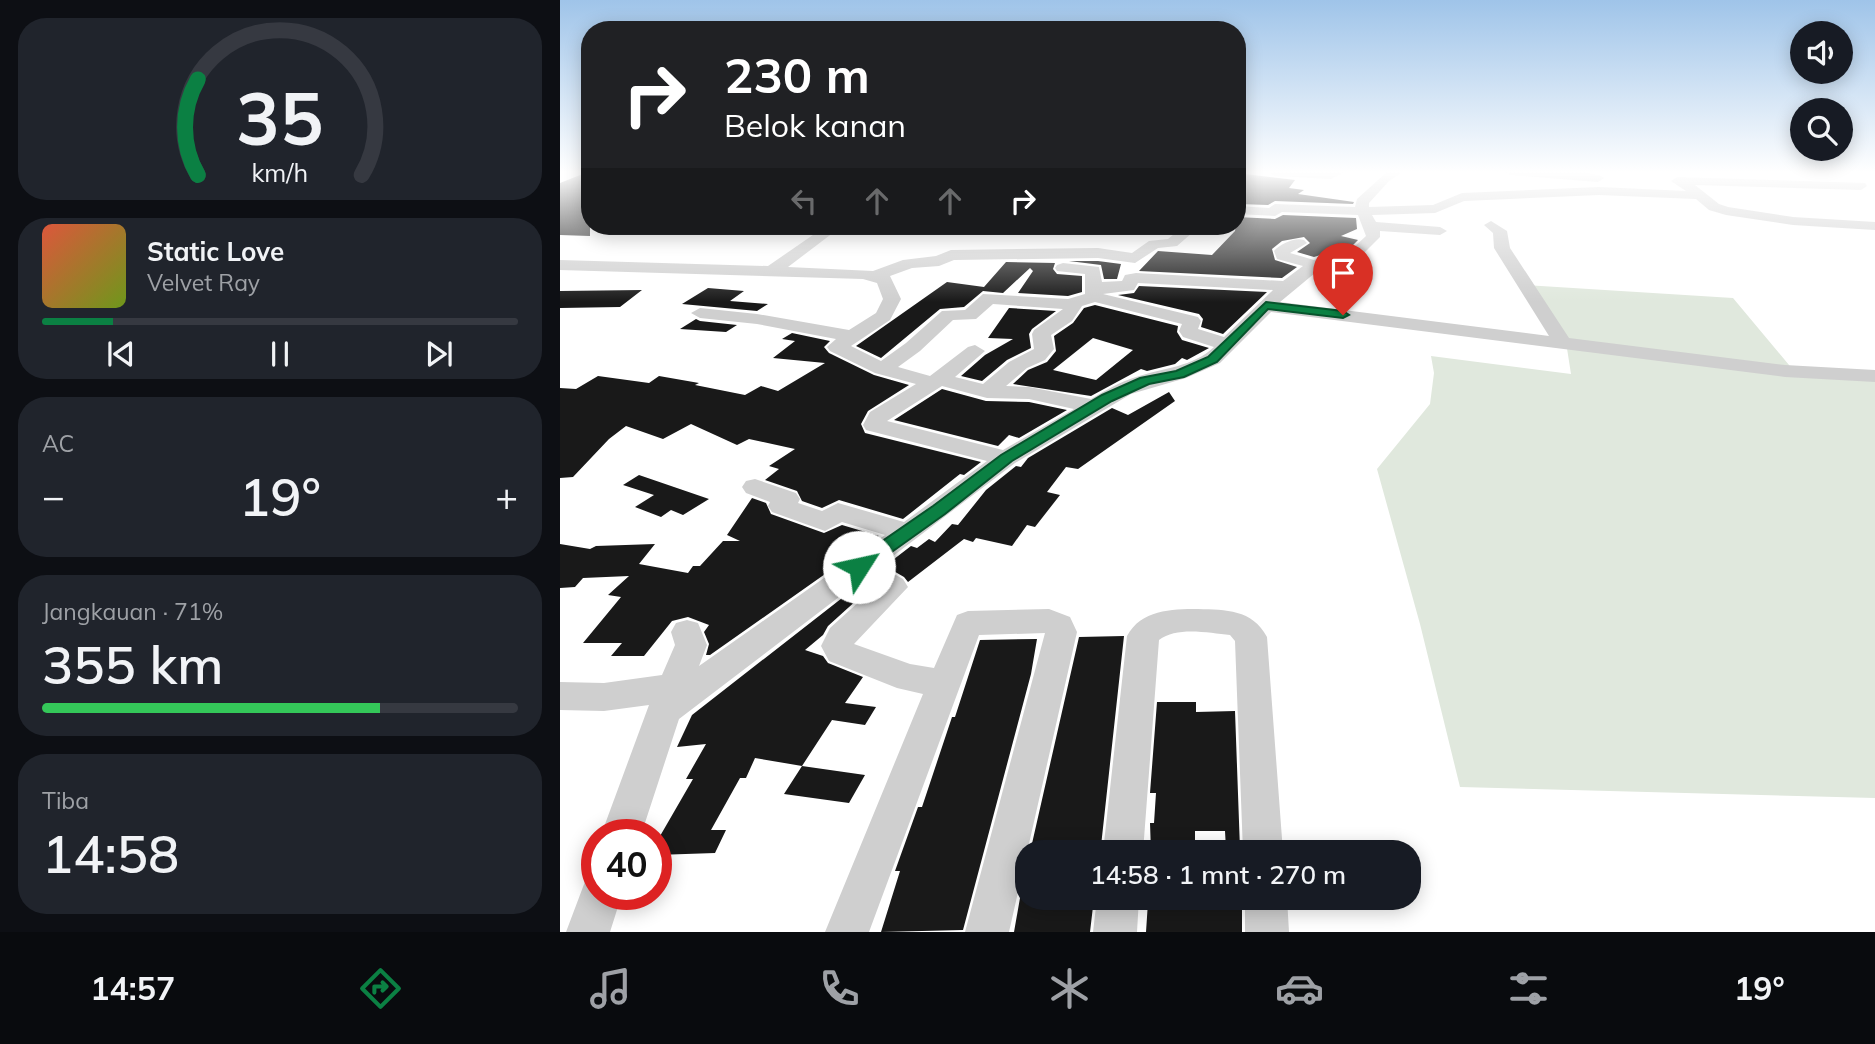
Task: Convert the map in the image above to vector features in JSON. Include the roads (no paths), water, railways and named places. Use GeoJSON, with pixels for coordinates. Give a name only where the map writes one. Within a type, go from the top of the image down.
{"type":"FeatureCollection","features":[{"type":"Feature","properties":{"kind":"street"},"geometry":{"type":"LineString","coordinates":[[1335,214],[1440,231]]}},
{"type":"Feature","properties":{"kind":"street"},"geometry":{"type":"LineString","coordinates":[[560,696],[669,698],[859,567],[1006,458],[1093,406],[1145,381],[1197,368],[1213,359],[1287,286],[1315,265],[1359,250],[1373,237],[1366,214]]}},
{"type":"Feature","properties":{"kind":"street"},"geometry":{"type":"LineString","coordinates":[[1367,218],[1393,214]]}},
{"type":"Feature","properties":{"kind":"street"},"geometry":{"type":"LineString","coordinates":[[1751,214],[1793,222],[1875,226]]}},
{"type":"Feature","properties":{"kind":"street"},"geometry":{"type":"LineString","coordinates":[[1787,214],[1793,222]]}},
{"type":"Feature","properties":{"kind":"street"},"geometry":{"type":"LineString","coordinates":[[1491,225],[1500,231],[1502,248],[1563,343]]}},
{"type":"Feature","properties":{"kind":"street"},"geometry":{"type":"LineString","coordinates":[[772,270],[823,235]]}},
{"type":"Feature","properties":{"kind":"street"},"geometry":{"type":"LineString","coordinates":[[796,256],[935,261],[951,255],[1044,256],[1098,253],[1135,258],[1154,244],[1172,243],[1182,235]]}},
{"type":"Feature","properties":{"kind":"street"},"geometry":{"type":"LineString","coordinates":[[1299,243],[1282,251],[1283,256],[1315,265]]}},
{"type":"Feature","properties":{"kind":"street"},"geometry":{"type":"LineString","coordinates":[[1044,256],[1047,267],[1082,267],[1093,270],[1093,292]]}},
{"type":"Feature","properties":{"kind":"street"},"geometry":{"type":"LineString","coordinates":[[560,265],[772,270],[876,276],[922,261]]}},
{"type":"Feature","properties":{"kind":"street"},"geometry":{"type":"LineString","coordinates":[[876,276],[884,280],[892,293],[891,306],[877,321],[837,347],[882,369],[987,392],[1029,393],[1093,406]]}},
{"type":"Feature","properties":{"kind":"street"},"geometry":{"type":"LineString","coordinates":[[882,369],[913,347],[948,315],[970,315],[989,298],[1073,305],[1093,292],[1128,286],[1133,278],[1287,286]]}},
{"type":"Feature","properties":{"kind":"street"},"geometry":{"type":"LineString","coordinates":[[1093,292],[1194,322],[1188,331],[1191,333],[1229,345]]}},
{"type":"Feature","properties":{"kind":"street"},"geometry":{"type":"LineString","coordinates":[[987,392],[1009,376],[1015,367],[1038,357],[1044,349],[1041,334],[1066,317],[1074,309],[1073,305]]}},
{"type":"Feature","properties":{"kind":"street"},"geometry":{"type":"LineString","coordinates":[[1266,306],[1785,371],[1875,376]]}},
{"type":"Feature","properties":{"kind":"street"},"geometry":{"type":"LineString","coordinates":[[700,313],[757,319],[852,336]]}},
{"type":"Feature","properties":{"kind":"street"},"geometry":{"type":"LineString","coordinates":[[975,351],[937,381],[878,418],[874,425],[1006,458]]}},
{"type":"Feature","properties":{"kind":"street"},"geometry":{"type":"LineString","coordinates":[[755,488],[787,499],[781,506],[825,522],[838,512],[907,532]]}},
{"type":"Feature","properties":{"kind":"street"},"geometry":{"type":"LineString","coordinates":[[859,567],[893,587],[841,637],[837,646],[840,652],[909,678],[944,683]]}},
{"type":"Feature","properties":{"kind":"street"},"geometry":{"type":"LineString","coordinates":[[847,932],[968,623],[1049,621],[1059,625],[1061,632],[987,932]]}},
{"type":"Feature","properties":{"kind":"street"},"geometry":{"type":"LineString","coordinates":[[1124,840],[1143,636],[1158,624],[1185,622],[1233,623],[1240,625],[1251,637],[1262,840]]}},
{"type":"Feature","properties":{"kind":"street"},"geometry":{"type":"LineString","coordinates":[[627,819],[669,698],[691,645],[687,632]]}},
{"type":"Feature","properties":{"kind":"street"},"geometry":{"type":"LineString","coordinates":[[588,932],[596,910]]}},
{"type":"Feature","properties":{"kind":"street"},"geometry":{"type":"LineString","coordinates":[[1115,932],[1117,910]]}},
{"type":"Feature","properties":{"kind":"street"},"geometry":{"type":"LineString","coordinates":[[1267,910],[1268,932]]}}]}
